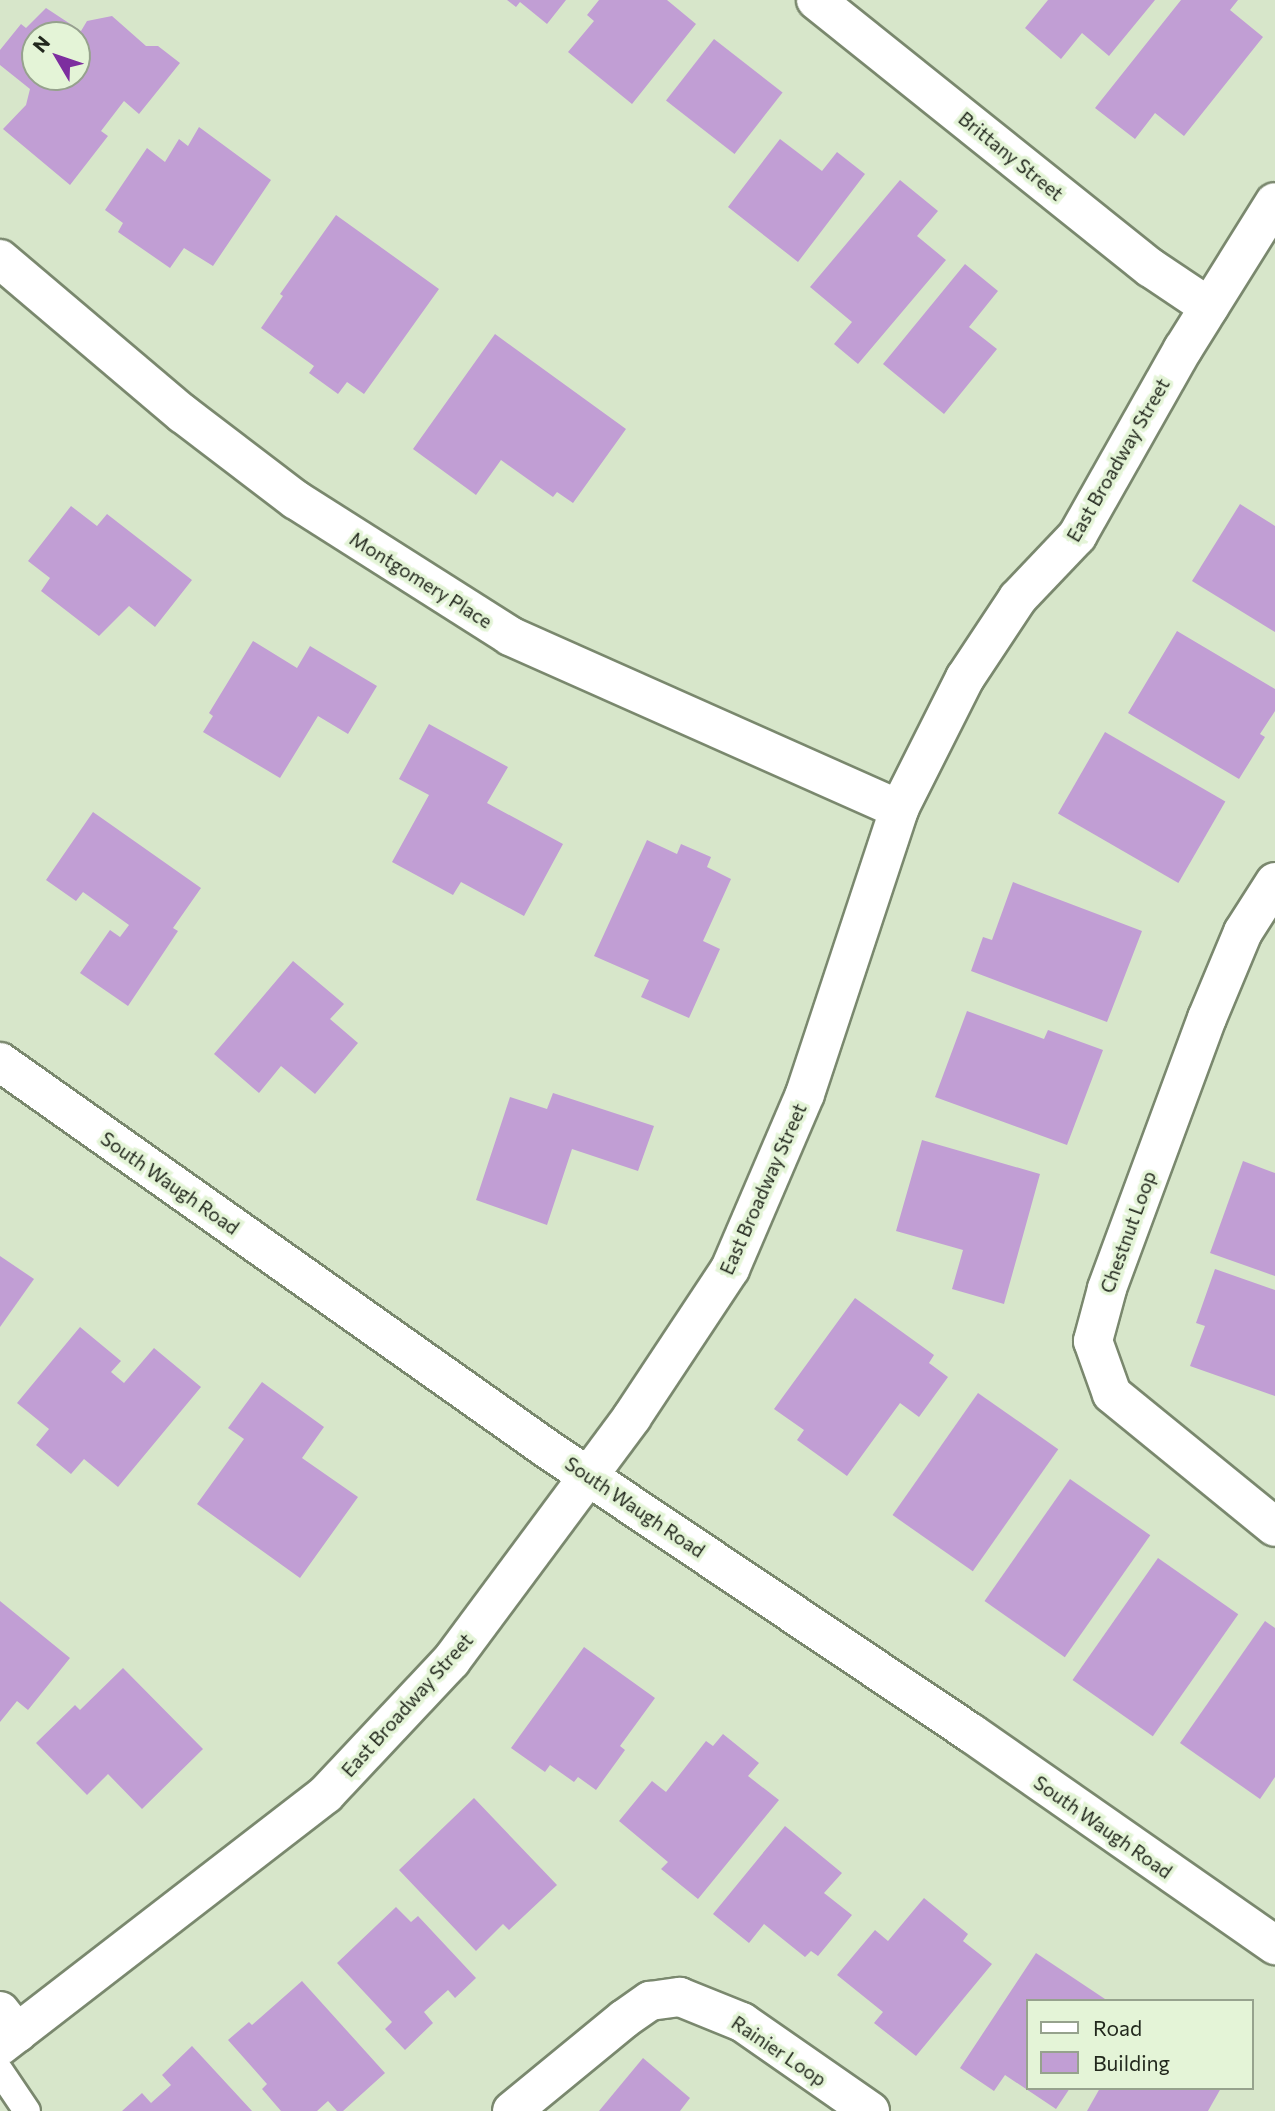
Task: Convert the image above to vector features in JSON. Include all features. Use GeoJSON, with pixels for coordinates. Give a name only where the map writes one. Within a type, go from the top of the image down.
{"type":"FeatureCollection","features":[{"type":"Feature","properties":{"kind":"street","name":"Brittany Street"},"geometry":{"type":"LineString","coordinates":[[816,0],[1151,268],[1209,307]]}},
{"type":"Feature","properties":{"kind":"street","name":"East Broadway Street"},"geometry":{"type":"LineString","coordinates":[[6,2030],[326,1794],[451,1661],[632,1417],[730,1269],[805,1094],[899,809],[964,678],[1018,598],[1077,536],[1209,307],[1275,202]]}},
{"type":"Feature","properties":{"kind":"street","name":"Montgomery Place"},"geometry":{"type":"LineString","coordinates":[[0,259],[183,414],[296,500],[510,636],[899,809]]}},
{"type":"Feature","properties":{"kind":"street","name":"Chestnut Loop"},"geometry":{"type":"LineString","coordinates":[[1275,882],[1243,932],[1207,1018],[1107,1289],[1093,1341],[1112,1394],[1275,1527]]}},
{"type":"Feature","properties":{"kind":"street","name":"South Waugh Road"},"geometry":{"type":"LineString","coordinates":[[0,1062],[588,1476],[971,1733],[1275,1945]]}},
{"type":"Feature","properties":{"kind":"street","name":"Rainier Loop"},"geometry":{"type":"LineString","coordinates":[[512,2111],[624,2019],[650,2001],[680,1997],[742,2022],[870,2111]]}},
{"type":"Feature","properties":{"kind":"lane"},"geometry":{"type":"LineString","coordinates":[[0,2071],[27,2111]]}},
{"type":"Feature","properties":{"kind":"building"},"geometry":{"type":"Polygon","coordinates":[[[507,0],[566,0],[547,24],[520,2],[516,7],[507,0]]]}},
{"type":"Feature","properties":{"kind":"building"},"geometry":{"type":"Polygon","coordinates":[[[599,0],[667,0],[696,24],[632,104],[568,52],[594,21],[587,15],[599,0]]]}},
{"type":"Feature","properties":{"kind":"building"},"geometry":{"type":"Polygon","coordinates":[[[1048,0],[1155,0],[1109,56],[1082,33],[1061,59],[1025,28],[1048,0]]]}},
{"type":"Feature","properties":{"kind":"building"},"geometry":{"type":"Polygon","coordinates":[[[1181,0],[1238,0],[1230,10],[1263,37],[1184,136],[1155,113],[1135,139],[1095,108],[1181,0]]]}},
{"type":"Feature","properties":{"kind":"building"},"geometry":{"type":"Polygon","coordinates":[[[46,8],[66,21],[33,21],[46,8]]]}},
{"type":"Feature","properties":{"kind":"building"},"geometry":{"type":"Polygon","coordinates":[[[112,16],[146,46],[158,46],[180,63],[139,114],[124,101],[101,131],[108,136],[70,185],[3,129],[26,105],[30,91],[91,91],[91,21],[87,21],[112,16]]]}},
{"type":"Feature","properties":{"kind":"building"},"geometry":{"type":"Polygon","coordinates":[[[21,24],[21,82],[0,65],[0,50],[21,24]]]}},
{"type":"Feature","properties":{"kind":"building"},"geometry":{"type":"Polygon","coordinates":[[[714,39],[783,93],[735,154],[666,100],[714,39]]]}},
{"type":"Feature","properties":{"kind":"building"},"geometry":{"type":"Polygon","coordinates":[[[199,127],[271,180],[213,266],[184,248],[170,268],[118,232],[123,223],[105,210],[147,148],[165,162],[179,139],[188,146],[199,127]]]}},
{"type":"Feature","properties":{"kind":"building"},"geometry":{"type":"Polygon","coordinates":[[[780,139],[822,171],[837,152],[865,174],[798,262],[728,207],[780,139]]]}},
{"type":"Feature","properties":{"kind":"building"},"geometry":{"type":"Polygon","coordinates":[[[900,180],[938,211],[917,236],[946,260],[858,364],[834,344],[852,322],[810,287],[900,180]]]}},
{"type":"Feature","properties":{"kind":"building"},"geometry":{"type":"Polygon","coordinates":[[[336,215],[439,289],[364,394],[347,382],[338,394],[309,373],[314,366],[261,328],[283,296],[280,294],[336,215]]]}},
{"type":"Feature","properties":{"kind":"building"},"geometry":{"type":"Polygon","coordinates":[[[965,264],[998,291],[969,327],[997,349],[944,414],[883,364],[965,264]]]}},
{"type":"Feature","properties":{"kind":"building"},"geometry":{"type":"Polygon","coordinates":[[[495,334],[626,429],[573,503],[557,492],[553,497],[501,460],[476,495],[413,449],[495,334]]]}},
{"type":"Feature","properties":{"kind":"building"},"geometry":{"type":"Polygon","coordinates":[[[1240,504],[1275,526],[1275,632],[1192,581],[1240,504]]]}},
{"type":"Feature","properties":{"kind":"building"},"geometry":{"type":"Polygon","coordinates":[[[71,506],[97,526],[107,514],[192,580],[155,627],[129,606],[99,636],[41,591],[50,578],[28,561],[71,506]]]}},
{"type":"Feature","properties":{"kind":"building"},"geometry":{"type":"Polygon","coordinates":[[[1177,631],[1275,689],[1275,711],[1260,734],[1265,737],[1239,779],[1128,713],[1177,631]]]}},
{"type":"Feature","properties":{"kind":"building"},"geometry":{"type":"Polygon","coordinates":[[[253,641],[297,668],[310,646],[377,686],[348,734],[318,716],[280,778],[203,732],[213,716],[209,713],[253,641]]]}},
{"type":"Feature","properties":{"kind":"building"},"geometry":{"type":"Polygon","coordinates":[[[429,724],[508,767],[487,803],[563,844],[524,916],[461,882],[453,895],[392,862],[429,795],[399,779],[429,724]]]}},
{"type":"Feature","properties":{"kind":"building"},"geometry":{"type":"Polygon","coordinates":[[[1105,732],[1225,801],[1178,883],[1058,813],[1105,732]]]}},
{"type":"Feature","properties":{"kind":"building"},"geometry":{"type":"Polygon","coordinates":[[[93,812],[201,888],[173,928],[178,931],[128,1006],[80,973],[110,930],[120,937],[129,925],[83,892],[76,901],[46,880],[93,812]]]}},
{"type":"Feature","properties":{"kind":"building"},"geometry":{"type":"Polygon","coordinates":[[[647,840],[677,854],[681,844],[711,857],[707,867],[731,879],[703,941],[720,949],[689,1018],[641,997],[649,980],[594,956],[647,840]]]}},
{"type":"Feature","properties":{"kind":"building"},"geometry":{"type":"Polygon","coordinates":[[[1013,882],[1142,931],[1107,1022],[971,971],[983,937],[992,940],[1013,882]]]}},
{"type":"Feature","properties":{"kind":"building"},"geometry":{"type":"Polygon","coordinates":[[[293,961],[344,1004],[330,1019],[358,1043],[315,1094],[281,1066],[259,1093],[214,1054],[293,961]]]}},
{"type":"Feature","properties":{"kind":"building"},"geometry":{"type":"Polygon","coordinates":[[[967,1011],[1044,1039],[1048,1030],[1103,1050],[1067,1145],[935,1097],[967,1011]]]}},
{"type":"Feature","properties":{"kind":"building"},"geometry":{"type":"Polygon","coordinates":[[[553,1093],[654,1126],[638,1171],[572,1149],[547,1225],[476,1200],[510,1097],[547,1109],[553,1093]]]}},
{"type":"Feature","properties":{"kind":"building"},"geometry":{"type":"Polygon","coordinates":[[[922,1140],[1040,1174],[1004,1304],[952,1289],[963,1250],[896,1231],[922,1140]]]}},
{"type":"Feature","properties":{"kind":"building"},"geometry":{"type":"Polygon","coordinates":[[[1243,1161],[1275,1173],[1275,1276],[1210,1253],[1243,1161]]]}},
{"type":"Feature","properties":{"kind":"building"},"geometry":{"type":"Polygon","coordinates":[[[0,1256],[34,1279],[0,1327],[0,1256]]]}},
{"type":"Feature","properties":{"kind":"building"},"geometry":{"type":"Polygon","coordinates":[[[1215,1269],[1275,1290],[1275,1396],[1190,1366],[1205,1326],[1196,1323],[1215,1269]]]}},
{"type":"Feature","properties":{"kind":"building"},"geometry":{"type":"Polygon","coordinates":[[[855,1298],[934,1355],[929,1363],[948,1377],[919,1417],[900,1403],[847,1476],[797,1440],[804,1430],[774,1409],[855,1298]]]}},
{"type":"Feature","properties":{"kind":"building"},"geometry":{"type":"Polygon","coordinates":[[[80,1327],[121,1361],[111,1372],[124,1383],[154,1348],[201,1387],[118,1487],[84,1459],[71,1474],[36,1445],[49,1429],[17,1403],[80,1327]]]}},
{"type":"Feature","properties":{"kind":"building"},"geometry":{"type":"Polygon","coordinates":[[[262,1382],[324,1427],[302,1458],[358,1497],[300,1578],[197,1504],[244,1439],[228,1428],[262,1382]]]}},
{"type":"Feature","properties":{"kind":"building"},"geometry":{"type":"Polygon","coordinates":[[[978,1393],[1058,1449],[973,1571],[893,1515],[978,1393]]]}},
{"type":"Feature","properties":{"kind":"building"},"geometry":{"type":"Polygon","coordinates":[[[1070,1479],[1150,1535],[1065,1657],[985,1601],[1070,1479]]]}},
{"type":"Feature","properties":{"kind":"building"},"geometry":{"type":"Polygon","coordinates":[[[1158,1558],[1238,1614],[1153,1736],[1073,1680],[1158,1558]]]}},
{"type":"Feature","properties":{"kind":"building"},"geometry":{"type":"Polygon","coordinates":[[[0,1601],[70,1658],[28,1710],[17,1701],[0,1722],[0,1601]]]}},
{"type":"Feature","properties":{"kind":"building"},"geometry":{"type":"Polygon","coordinates":[[[1265,1621],[1275,1628],[1275,1777],[1260,1799],[1180,1743],[1265,1621]]]}},
{"type":"Feature","properties":{"kind":"building"},"geometry":{"type":"Polygon","coordinates":[[[584,1647],[655,1698],[620,1746],[625,1750],[596,1790],[578,1777],[574,1782],[550,1765],[545,1772],[511,1748],[584,1647]]]}},
{"type":"Feature","properties":{"kind":"building"},"geometry":{"type":"Polygon","coordinates":[[[123,1668],[203,1749],[142,1809],[108,1774],[87,1795],[36,1743],[75,1705],[80,1710],[123,1668]]]}},
{"type":"Feature","properties":{"kind":"building"},"geometry":{"type":"Polygon","coordinates":[[[723,1734],[759,1763],[748,1776],[779,1800],[698,1899],[661,1869],[668,1862],[619,1821],[652,1781],[666,1792],[706,1741],[713,1746],[723,1734]]]}},
{"type":"Feature","properties":{"kind":"building"},"geometry":{"type":"Polygon","coordinates":[[[474,1798],[557,1885],[509,1930],[503,1924],[476,1951],[399,1870],[474,1798]]]}},
{"type":"Feature","properties":{"kind":"building"},"geometry":{"type":"Polygon","coordinates":[[[785,1826],[842,1873],[824,1893],[852,1915],[818,1956],[811,1951],[805,1957],[764,1924],[749,1943],[713,1914],[785,1826]]]}},
{"type":"Feature","properties":{"kind":"building"},"geometry":{"type":"Polygon","coordinates":[[[924,1898],[968,1934],[963,1941],[992,1964],[916,2056],[874,2023],[883,2012],[837,1975],[875,1930],[888,1941],[924,1898]]]}},
{"type":"Feature","properties":{"kind":"building"},"geometry":{"type":"Polygon","coordinates":[[[396,1907],[411,1922],[418,1916],[476,1978],[455,1998],[448,1990],[424,2012],[433,2023],[405,2050],[385,2029],[392,2022],[337,1963],[396,1907]]]}},
{"type":"Feature","properties":{"kind":"building"},"geometry":{"type":"Polygon","coordinates":[[[1036,1953],[1105,1999],[1026,1999],[1026,2089],[1005,2075],[994,2091],[960,2068],[1036,1953]]]}},
{"type":"Feature","properties":{"kind":"building"},"geometry":{"type":"Polygon","coordinates":[[[302,1981],[385,2073],[343,2111],[337,2111],[328,2101],[317,2111],[281,2111],[262,2089],[267,2084],[228,2040],[249,2022],[252,2025],[302,1981]]]}},
{"type":"Feature","properties":{"kind":"building"},"geometry":{"type":"Polygon","coordinates":[[[192,2046],[252,2111],[122,2111],[142,2093],[151,2103],[171,2085],[162,2075],[192,2046]]]}},
{"type":"Feature","properties":{"kind":"building"},"geometry":{"type":"Polygon","coordinates":[[[643,2058],[690,2098],[680,2111],[599,2111],[643,2058]]]}},
{"type":"Feature","properties":{"kind":"building"},"geometry":{"type":"Polygon","coordinates":[[[1028,2090],[1069,2090],[1056,2109],[1028,2090]]]}},
{"type":"Feature","properties":{"kind":"building"},"geometry":{"type":"Polygon","coordinates":[[[1099,2090],[1220,2090],[1208,2111],[1087,2111],[1099,2090]]]}}]}
